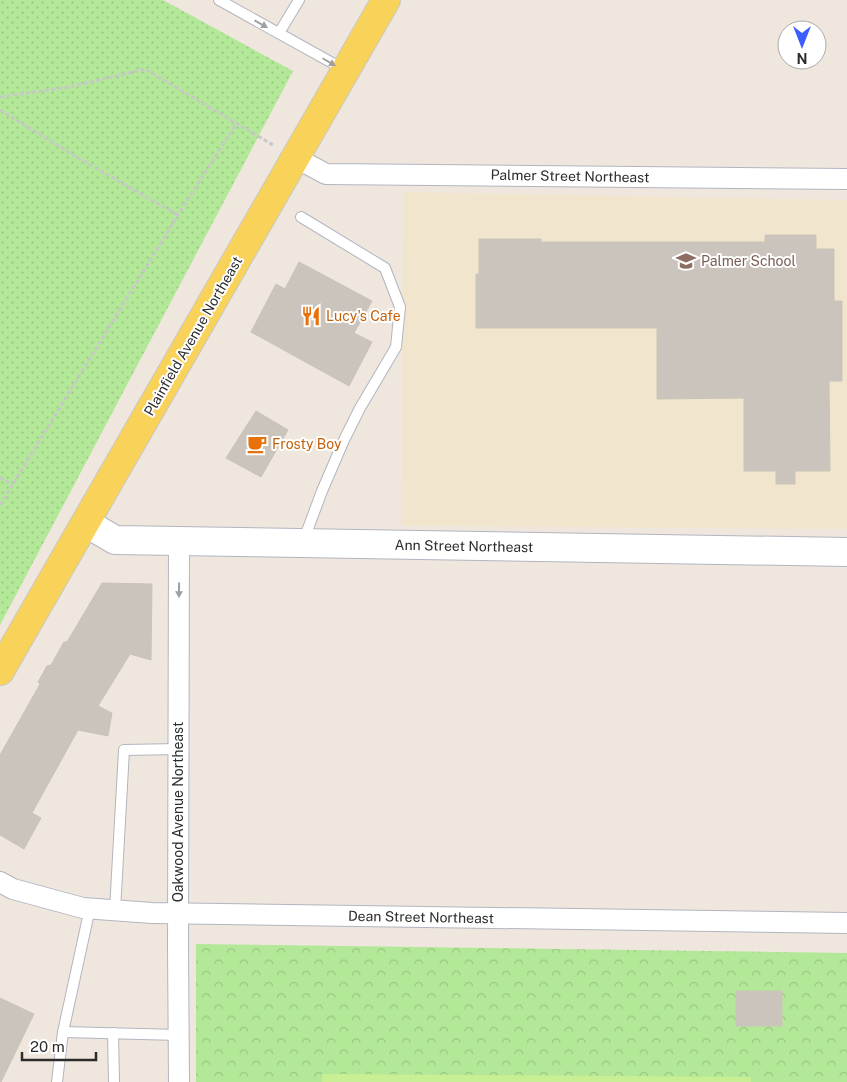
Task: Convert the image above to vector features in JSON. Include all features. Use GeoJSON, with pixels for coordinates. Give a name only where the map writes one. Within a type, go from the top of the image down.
{"type":"FeatureCollection","features":[{"type":"Feature","properties":{"kind":"main road","name":"Plainfield Avenue Northeast"},"geometry":{"type":"LineString","coordinates":[[0,671],[386,0]]}},
{"type":"Feature","properties":{"kind":"main road","name":"Ann Street Northeast"},"geometry":{"type":"LineString","coordinates":[[86,523],[116,540],[847,552]]}},
{"type":"Feature","properties":{"kind":"street","name":"Palmer Street Northeast"},"geometry":{"type":"LineString","coordinates":[[296,158],[326,174],[847,179]]}},
{"type":"Feature","properties":{"kind":"street","name":"Oakwood Avenue Northeast"},"geometry":{"type":"LineString","coordinates":[[179,541],[179,1082]]}},
{"type":"Feature","properties":{"kind":"street","name":"Dean Street Northeast"},"geometry":{"type":"LineString","coordinates":[[0,882],[13,889],[83,908],[152,914],[847,922]]}},
{"type":"Feature","properties":{"kind":"lane"},"geometry":{"type":"LineString","coordinates":[[219,0],[346,71]]}},
{"type":"Feature","properties":{"kind":"lane"},"geometry":{"type":"LineString","coordinates":[[279,34],[299,0]]}},
{"type":"Feature","properties":{"kind":"lane"},"geometry":{"type":"LineString","coordinates":[[301,218],[385,268],[400,307],[396,347],[360,408],[344,440],[322,491],[303,543]]}},
{"type":"Feature","properties":{"kind":"lane"},"geometry":{"type":"LineString","coordinates":[[115,910],[124,750],[178,749]]}},
{"type":"Feature","properties":{"kind":"lane"},"geometry":{"type":"LineString","coordinates":[[57,1082],[63,1032],[90,908]]}},
{"type":"Feature","properties":{"kind":"lane"},"geometry":{"type":"LineString","coordinates":[[63,1032],[179,1035]]}},
{"type":"Feature","properties":{"kind":"lane"},"geometry":{"type":"LineString","coordinates":[[113,1033],[114,1082]]}},
{"type":"Feature","properties":{"kind":"path"},"geometry":{"type":"LineString","coordinates":[[0,96],[68,87],[145,69],[296,158]]}},
{"type":"Feature","properties":{"kind":"path"},"geometry":{"type":"LineString","coordinates":[[0,110],[80,159],[178,215]]}},
{"type":"Feature","properties":{"kind":"path"},"geometry":{"type":"LineString","coordinates":[[0,505],[236,124]]}},
{"type":"Feature","properties":{"kind":"path"},"geometry":{"type":"LineString","coordinates":[[0,477],[12,485]]}},
{"type":"Feature","properties":{"kind":"shaded area"},"geometry":{"type":"Polygon","coordinates":[[[403,192],[847,200],[847,529],[401,526],[403,192]]]}},
{"type":"Feature","properties":{"kind":"green space"},"geometry":{"type":"Polygon","coordinates":[[[0,0],[163,0],[293,71],[0,625],[0,0]]]}},
{"type":"Feature","properties":{"kind":"green space"},"geometry":{"type":"Polygon","coordinates":[[[196,944],[847,953],[847,1082],[196,1082],[196,944]]]}},
{"type":"Feature","properties":{"kind":"green space"},"geometry":{"type":"Polygon","coordinates":[[[322,1074],[751,1077],[751,1082],[322,1082],[322,1074]]]}},
{"type":"Feature","properties":{"kind":"building"},"geometry":{"type":"Polygon","coordinates":[[[765,235],[816,235],[816,249],[834,249],[834,301],[842,301],[842,381],[829,381],[830,471],[795,471],[795,484],[776,484],[776,471],[744,471],[744,398],[657,399],[657,328],[476,328],[476,274],[479,274],[479,239],[541,239],[541,242],[765,242],[765,235]]]}},
{"type":"Feature","properties":{"kind":"building","name":"Lucy's Cafe"},"geometry":{"type":"Polygon","coordinates":[[[299,262],[372,301],[354,333],[372,342],[349,386],[251,332],[276,284],[285,289],[299,262]]]}},
{"type":"Feature","properties":{"kind":"building","name":"Frosty Boy"},"geometry":{"type":"Polygon","coordinates":[[[256,411],[288,430],[261,477],[226,458],[256,411]]]}},
{"type":"Feature","properties":{"kind":"building"},"geometry":{"type":"Polygon","coordinates":[[[102,583],[152,584],[151,660],[130,654],[98,706],[112,713],[108,736],[78,730],[32,813],[41,818],[24,849],[0,835],[0,755],[40,684],[38,682],[47,666],[51,665],[64,642],[67,642],[102,583]]]}},
{"type":"Feature","properties":{"kind":"building"},"geometry":{"type":"Polygon","coordinates":[[[736,991],[782,991],[782,1026],[736,1026],[736,991]]]}},
{"type":"Feature","properties":{"kind":"building"},"geometry":{"type":"Polygon","coordinates":[[[0,998],[34,1014],[1,1082],[0,1082],[0,998]]]}},
{"type":"Feature","properties":{"kind":"place","name":"Palmer School"},"geometry":{"type":"Point","coordinates":[686,261]}},
{"type":"Feature","properties":{"kind":"place","name":"Lucy's Cafe"},"geometry":{"type":"Point","coordinates":[311,316]}},
{"type":"Feature","properties":{"kind":"place","name":"Frosty Boy"},"geometry":{"type":"Point","coordinates":[257,444]}}]}
